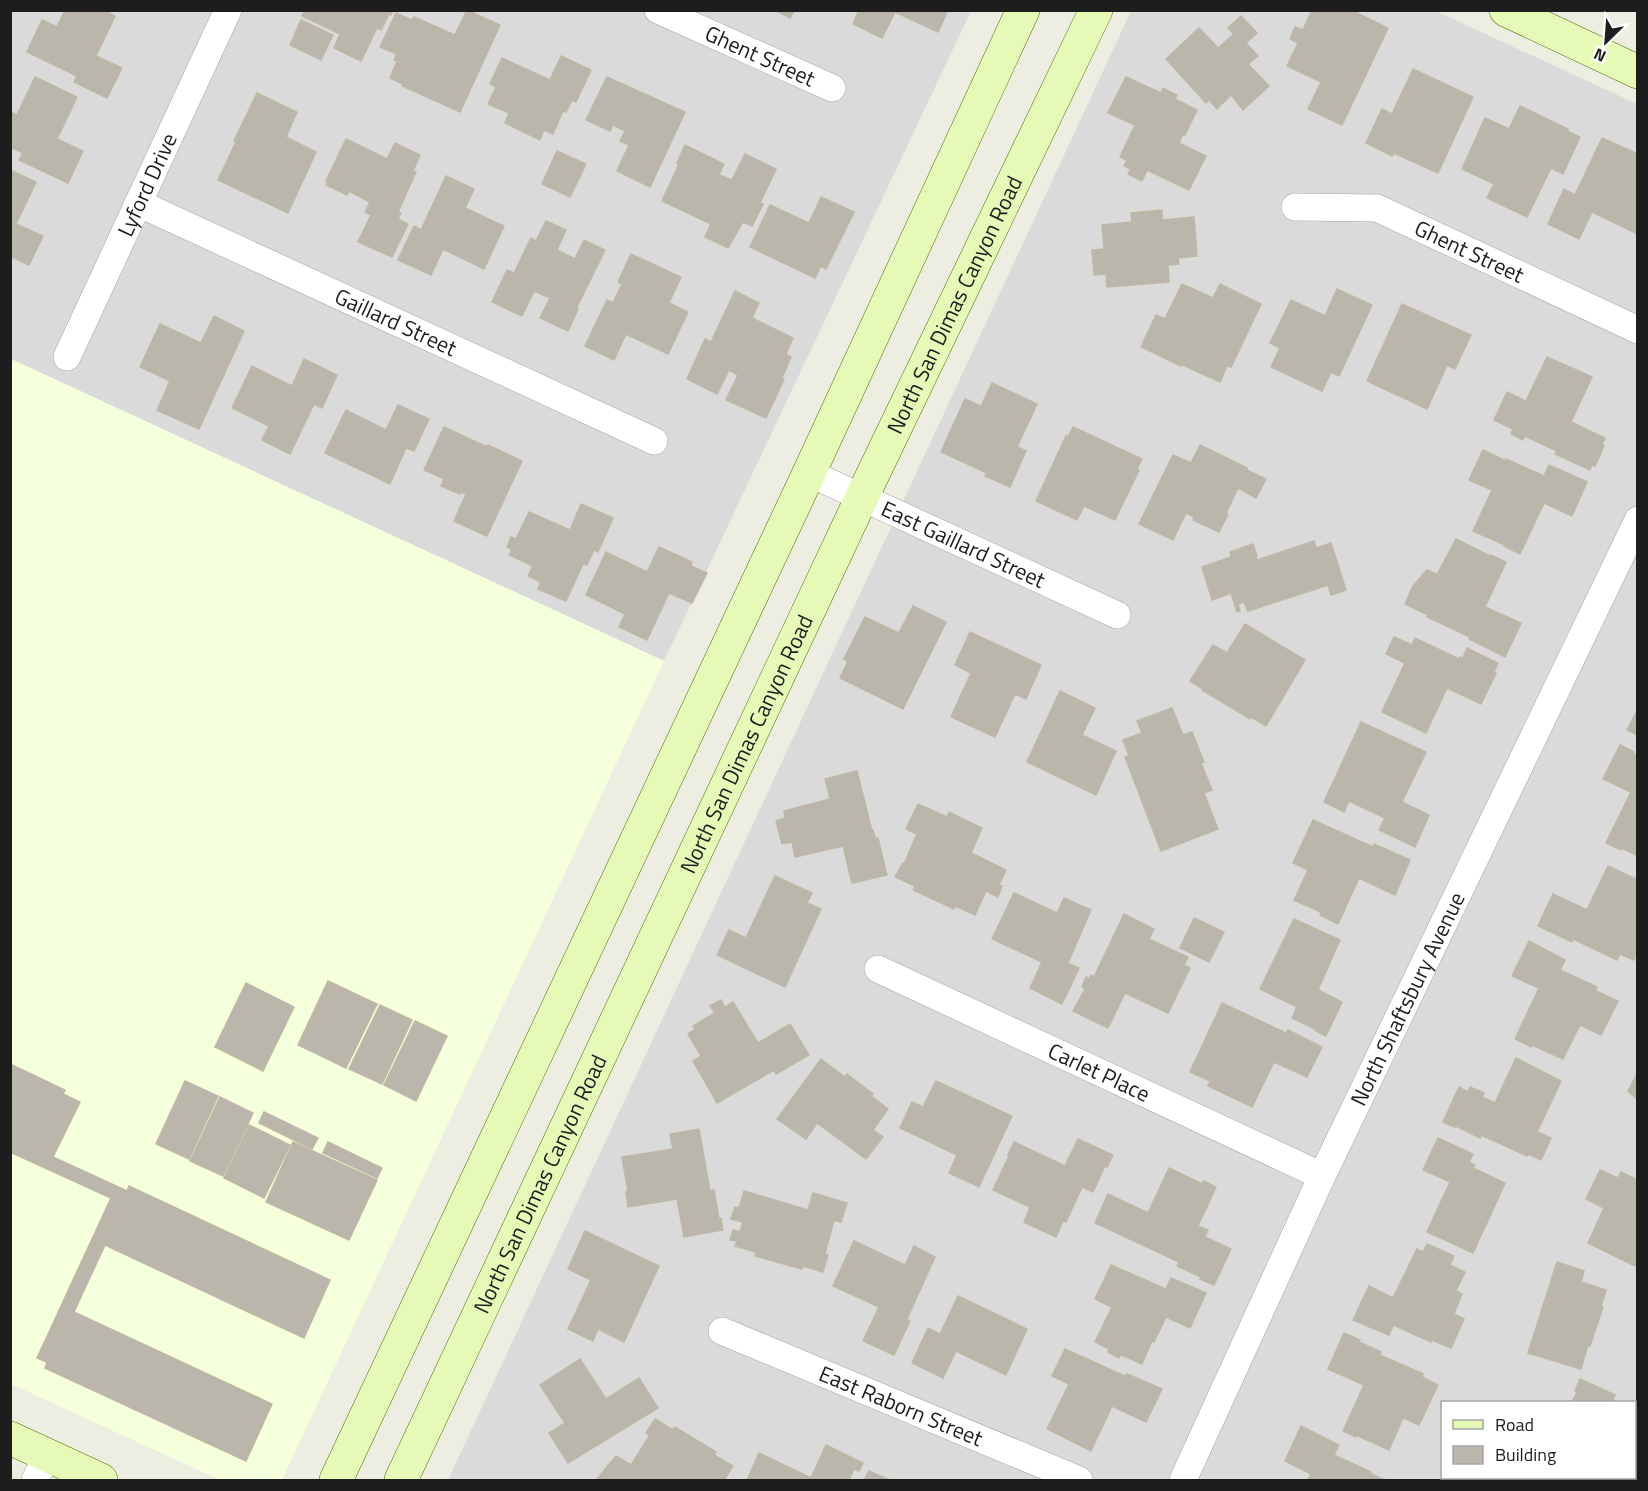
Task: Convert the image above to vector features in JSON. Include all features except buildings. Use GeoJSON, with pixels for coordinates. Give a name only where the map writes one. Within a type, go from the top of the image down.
{"type":"FeatureCollection","features":[{"type":"Feature","properties":{"kind":"main road"},"geometry":{"type":"LineString","coordinates":[[336,1480],[809,473],[1023,10]]}},
{"type":"Feature","properties":{"kind":"main road","name":"North San Dimas Canyon Road"},"geometry":{"type":"LineString","coordinates":[[401,1480],[862,497],[1096,10]]}},
{"type":"Feature","properties":{"kind":"main road"},"geometry":{"type":"LineString","coordinates":[[1506,10],[1638,72]]}},
{"type":"Feature","properties":{"kind":"main road"},"geometry":{"type":"LineString","coordinates":[[10,1438],[41,1468],[101,1480]]}},
{"type":"Feature","properties":{"kind":"street","name":"Lyford Drive"},"geometry":{"type":"LineString","coordinates":[[67,357],[228,10]]}},
{"type":"Feature","properties":{"kind":"street","name":"Ghent Street"},"geometry":{"type":"LineString","coordinates":[[658,10],[832,88]]}},
{"type":"Feature","properties":{"kind":"street","name":"Gaillard Street"},"geometry":{"type":"LineString","coordinates":[[138,203],[654,441]]}},
{"type":"Feature","properties":{"kind":"street","name":"Ghent Street"},"geometry":{"type":"LineString","coordinates":[[1295,207],[1377,208],[1638,330]]}},
{"type":"Feature","properties":{"kind":"street","name":"East Gaillard Street"},"geometry":{"type":"LineString","coordinates":[[809,473],[1118,615]]}},
{"type":"Feature","properties":{"kind":"street","name":"North Shaftsbury Avenue"},"geometry":{"type":"LineString","coordinates":[[1183,1480],[1322,1176],[1638,520]]}},
{"type":"Feature","properties":{"kind":"street","name":"Carlet Place"},"geometry":{"type":"LineString","coordinates":[[878,969],[1322,1176]]}},
{"type":"Feature","properties":{"kind":"street","name":"East Raborn Street"},"geometry":{"type":"LineString","coordinates":[[722,1331],[1079,1480]]}},
{"type":"Feature","properties":{"kind":"shaded area"},"geometry":{"type":"Polygon","coordinates":[[[11,11],[971,11],[664,661],[11,359],[11,11]]]}},
{"type":"Feature","properties":{"kind":"shaded area"},"geometry":{"type":"Polygon","coordinates":[[[1131,11],[1436,11],[1637,104],[1637,1480],[448,1480],[1131,11]]]}},
{"type":"Feature","properties":{"kind":"shaded area"},"geometry":{"type":"Polygon","coordinates":[[[11,359],[664,661],[282,1480],[220,1480],[11,1384],[11,359]]]}}]}
